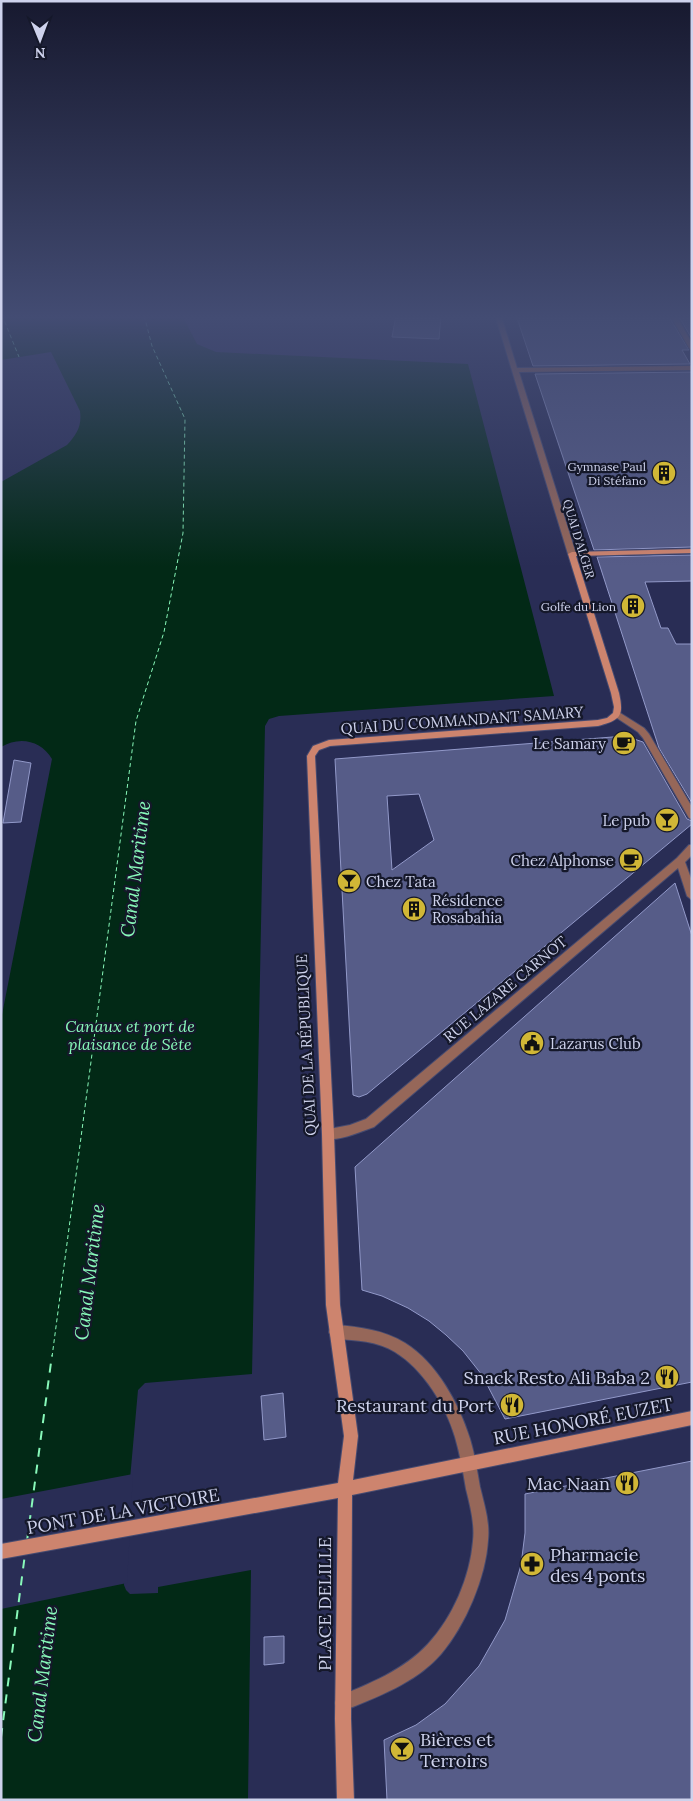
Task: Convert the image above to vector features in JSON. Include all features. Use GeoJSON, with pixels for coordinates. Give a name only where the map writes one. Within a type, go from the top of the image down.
{"type":"FeatureCollection","features":[{"type":"Feature","properties":{"kind":"main road"},"geometry":{"type":"LineString","coordinates":[[572,554],[692,551]]}},
{"type":"Feature","properties":{"kind":"main road","name":"QUAI D'ALGER"},"geometry":{"type":"LineString","coordinates":[[572,554],[616,693],[617,714]]}},
{"type":"Feature","properties":{"kind":"main road","name":"QUAI DU COMMANDANT SAMARY"},"geometry":{"type":"LineString","coordinates":[[310,756],[316,748],[329,743],[598,723],[610,720],[617,714]]}},
{"type":"Feature","properties":{"kind":"main road","name":"QUAI DE LA RÉPUBLIQUE"},"geometry":{"type":"LineString","coordinates":[[310,756],[336,1332]]}},
{"type":"Feature","properties":{"kind":"main road","name":"PLACE DELILLE"},"geometry":{"type":"LineString","coordinates":[[336,1332],[351,1436],[345,1489],[343,1711]]}},
{"type":"Feature","properties":{"kind":"main road","name":"RUE HONORÉ EUZET"},"geometry":{"type":"LineString","coordinates":[[474,1462],[692,1418]]}},
{"type":"Feature","properties":{"kind":"main road"},"geometry":{"type":"LineString","coordinates":[[345,1489],[474,1462]]}},
{"type":"Feature","properties":{"kind":"main road","name":"PONT DE LA VICTOIRE"},"geometry":{"type":"LineString","coordinates":[[1,1552],[345,1489]]}},
{"type":"Feature","properties":{"kind":"main road"},"geometry":{"type":"LineString","coordinates":[[343,1711],[346,1800]]}},
{"type":"Feature","properties":{"kind":"street","name":"QUAI D'ALGER"},"geometry":{"type":"LineString","coordinates":[[524,399],[572,554]]}},
{"type":"Feature","properties":{"kind":"street"},"geometry":{"type":"LineString","coordinates":[[617,714],[641,730],[646,736],[692,816]]}},
{"type":"Feature","properties":{"kind":"street","name":"RUE LAZARE CARNOT"},"geometry":{"type":"LineString","coordinates":[[328,1134],[350,1130],[370,1123],[680,861],[692,848]]}},
{"type":"Feature","properties":{"kind":"street"},"geometry":{"type":"LineString","coordinates":[[680,861],[692,896]]}},
{"type":"Feature","properties":{"kind":"street"},"geometry":{"type":"LineString","coordinates":[[336,1332],[356,1333],[388,1341],[414,1357],[440,1390],[474,1462],[481,1538],[476,1570],[460,1608],[442,1640],[414,1668],[343,1711]]}},
{"type":"Feature","properties":{"kind":"water"},"geometry":{"type":"Polygon","coordinates":[[[74,399],[477,399],[554,696],[279,716],[269,719],[265,726],[252,1374],[145,1383],[138,1390],[129,1490],[124,1585],[130,1594],[158,1593],[158,1587],[251,1570],[248,1800],[1,1800],[1,1020],[52,759],[42,748],[29,742],[15,742],[1,747],[1,482],[67,445],[78,430],[80,411],[74,399]]]}},
{"type":"Feature","properties":{"kind":"pier"},"geometry":{"type":"Polygon","coordinates":[[[133,1474],[127,1583],[1,1609],[1,1499],[133,1474]]]}},
{"type":"Feature","properties":{"kind":"building"},"geometry":{"type":"Polygon","coordinates":[[[543,399],[692,399],[692,547],[594,550],[543,399]]]}},
{"type":"Feature","properties":{"kind":"building"},"geometry":{"type":"Polygon","coordinates":[[[692,555],[692,581],[645,582],[661,628],[668,628],[676,644],[692,644],[692,803],[659,748],[597,557],[692,555]]]}},
{"type":"Feature","properties":{"kind":"building"},"geometry":{"type":"Polygon","coordinates":[[[625,736],[643,742],[687,819],[692,821],[692,824],[367,1094],[359,1097],[353,1095],[335,759],[625,736]],[[419,794],[387,796],[392,870],[434,840],[419,794]]]}},
{"type":"Feature","properties":{"kind":"building"},"geometry":{"type":"Polygon","coordinates":[[[14,760],[31,763],[21,822],[3,823],[14,760]]]}},
{"type":"Feature","properties":{"kind":"building"},"geometry":{"type":"Polygon","coordinates":[[[675,883],[692,936],[692,1382],[505,1419],[482,1375],[463,1351],[446,1335],[429,1321],[408,1308],[382,1296],[362,1290],[355,1167],[675,883]]]}},
{"type":"Feature","properties":{"kind":"building"},"geometry":{"type":"Polygon","coordinates":[[[283,1393],[286,1437],[264,1440],[261,1396],[283,1393]]]}},
{"type":"Feature","properties":{"kind":"building"},"geometry":{"type":"Polygon","coordinates":[[[692,1461],[692,1800],[387,1800],[384,1740],[416,1725],[445,1704],[479,1666],[505,1620],[521,1565],[525,1533],[525,1494],[692,1461]]]}},
{"type":"Feature","properties":{"kind":"building"},"geometry":{"type":"Polygon","coordinates":[[[284,1636],[284,1663],[264,1665],[264,1637],[284,1636]]]}},
{"type":"Feature","properties":{"kind":"ferry route"},"geometry":{"type":"LineString","coordinates":[[52,1357],[136,721],[164,632],[183,533],[185,419],[176,399]]}},
{"type":"Feature","properties":{"kind":"ferry route"},"geometry":{"type":"LineString","coordinates":[[27,1541],[52,1355]]}},
{"type":"Feature","properties":{"kind":"ferry route"},"geometry":{"type":"LineString","coordinates":[[1,1737],[25,1554]]}},
{"type":"Feature","properties":{"kind":"place","name":"Gymnase Paul Di Stéfano"},"geometry":{"type":"Point","coordinates":[664,473]}},
{"type":"Feature","properties":{"kind":"place","name":"Golfe du Lion"},"geometry":{"type":"Point","coordinates":[633,606]}},
{"type":"Feature","properties":{"kind":"place","name":"Le Samary"},"geometry":{"type":"Point","coordinates":[624,743]}},
{"type":"Feature","properties":{"kind":"place","name":"Le pub"},"geometry":{"type":"Point","coordinates":[667,820]}},
{"type":"Feature","properties":{"kind":"place","name":"Chez Alphonse"},"geometry":{"type":"Point","coordinates":[631,860]}},
{"type":"Feature","properties":{"kind":"place","name":"Chez Tata"},"geometry":{"type":"Point","coordinates":[349,881]}},
{"type":"Feature","properties":{"kind":"place","name":"Résidence Rosabahia"},"geometry":{"type":"Point","coordinates":[414,909]}},
{"type":"Feature","properties":{"kind":"place","name":"Lazarus Club"},"geometry":{"type":"Point","coordinates":[532,1043]}},
{"type":"Feature","properties":{"kind":"place","name":"Snack Resto Ali Baba 2"},"geometry":{"type":"Point","coordinates":[667,1377]}},
{"type":"Feature","properties":{"kind":"place","name":"Restaurant du Port"},"geometry":{"type":"Point","coordinates":[512,1405]}},
{"type":"Feature","properties":{"kind":"place","name":"Mac Naan"},"geometry":{"type":"Point","coordinates":[627,1483]}},
{"type":"Feature","properties":{"kind":"place","name":"Pharmacie des 4 ponts"},"geometry":{"type":"Point","coordinates":[532,1564]}},
{"type":"Feature","properties":{"kind":"place","name":"Bières et Terroirs"},"geometry":{"type":"Point","coordinates":[402,1749]}},
{"type":"Feature","properties":{"kind":"water label","name":"Canal Maritime"},"geometry":{"type":"Point","coordinates":[135,869]}},
{"type":"Feature","properties":{"kind":"water label","name":"Canaux et port de plaisance de Sète"},"geometry":{"type":"Point","coordinates":[130,1035]}},
{"type":"Feature","properties":{"kind":"water label","name":"Canal Maritime"},"geometry":{"type":"Point","coordinates":[89,1272]}},
{"type":"Feature","properties":{"kind":"water label","name":"Canal Maritime"},"geometry":{"type":"Point","coordinates":[42,1674]}}]}
